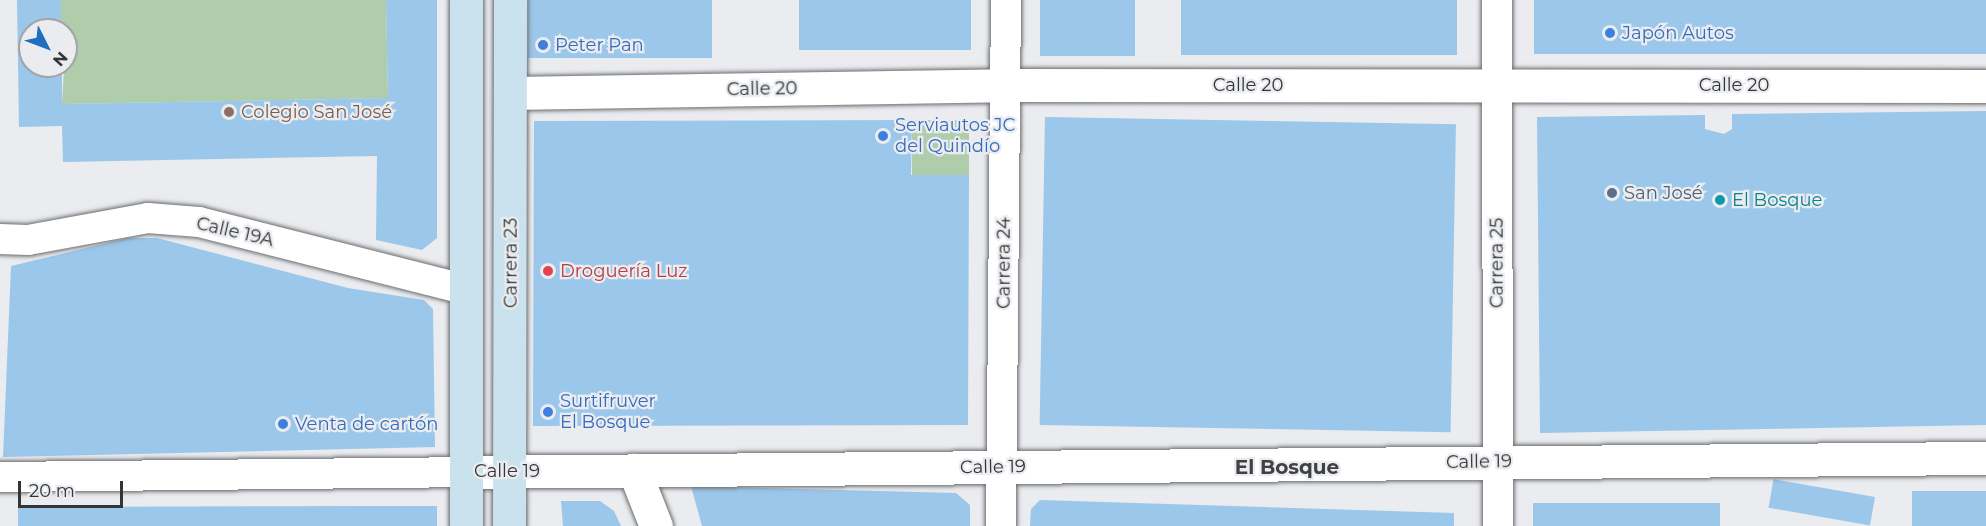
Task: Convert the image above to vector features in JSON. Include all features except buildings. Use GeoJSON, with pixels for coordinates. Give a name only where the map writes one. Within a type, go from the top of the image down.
{"type":"FeatureCollection","features":[{"type":"Feature","properties":{"kind":"main road"},"geometry":{"type":"LineString","coordinates":[[465,526],[467,472],[466,0]]}},
{"type":"Feature","properties":{"kind":"main road","name":"Carrera 23"},"geometry":{"type":"LineString","coordinates":[[509,526],[510,0]]}},
{"type":"Feature","properties":{"kind":"street","name":"Carrera 24"},"geometry":{"type":"LineString","coordinates":[[1001,526],[1004,467],[1006,0]]}},
{"type":"Feature","properties":{"kind":"street","name":"Carrera 25"},"geometry":{"type":"LineString","coordinates":[[1497,0],[1498,526]]}},
{"type":"Feature","properties":{"kind":"street","name":"Calle 20"},"geometry":{"type":"LineString","coordinates":[[510,93],[1005,85],[1986,86]]}},
{"type":"Feature","properties":{"kind":"street","name":"Calle 19A"},"geometry":{"type":"LineString","coordinates":[[0,238],[28,240],[148,218],[199,222],[467,290]]}},
{"type":"Feature","properties":{"kind":"street","name":"Calle 19"},"geometry":{"type":"LineString","coordinates":[[0,477],[1986,458]]}},
{"type":"Feature","properties":{"kind":"street"},"geometry":{"type":"LineString","coordinates":[[634,470],[656,526]]}},
{"type":"Feature","properties":{"kind":"green space"},"geometry":{"type":"Polygon","coordinates":[[[61,0],[386,0],[388,98],[62,104],[63,78],[78,78],[78,18],[61,18],[61,0]]]}},
{"type":"Feature","properties":{"kind":"green space"},"geometry":{"type":"Polygon","coordinates":[[[912,120],[969,120],[969,175],[912,175],[912,120]]]}},
{"type":"Feature","properties":{"kind":"place","name":"Japón Autos"},"geometry":{"type":"Point","coordinates":[1610,33]}},
{"type":"Feature","properties":{"kind":"place","name":"Peter Pan"},"geometry":{"type":"Point","coordinates":[543,45]}},
{"type":"Feature","properties":{"kind":"place","name":"Colegio San José"},"geometry":{"type":"Point","coordinates":[229,112]}},
{"type":"Feature","properties":{"kind":"place","name":"Serviautos JC del Quindío"},"geometry":{"type":"Point","coordinates":[883,136]}},
{"type":"Feature","properties":{"kind":"place","name":"San José"},"geometry":{"type":"Point","coordinates":[1612,193]}},
{"type":"Feature","properties":{"kind":"place","name":"El Bosque"},"geometry":{"type":"Point","coordinates":[1720,200]}},
{"type":"Feature","properties":{"kind":"place","name":"Droguería Luz"},"geometry":{"type":"Point","coordinates":[548,271]}},
{"type":"Feature","properties":{"kind":"place","name":"Surtifruver El Bosque"},"geometry":{"type":"Point","coordinates":[548,412]}},
{"type":"Feature","properties":{"kind":"place","name":"Venta de cartón"},"geometry":{"type":"Point","coordinates":[283,424]}},
{"type":"Feature","properties":{"kind":"district","name":"El Bosque"},"geometry":{"type":"Point","coordinates":[1287,467]}}]}
